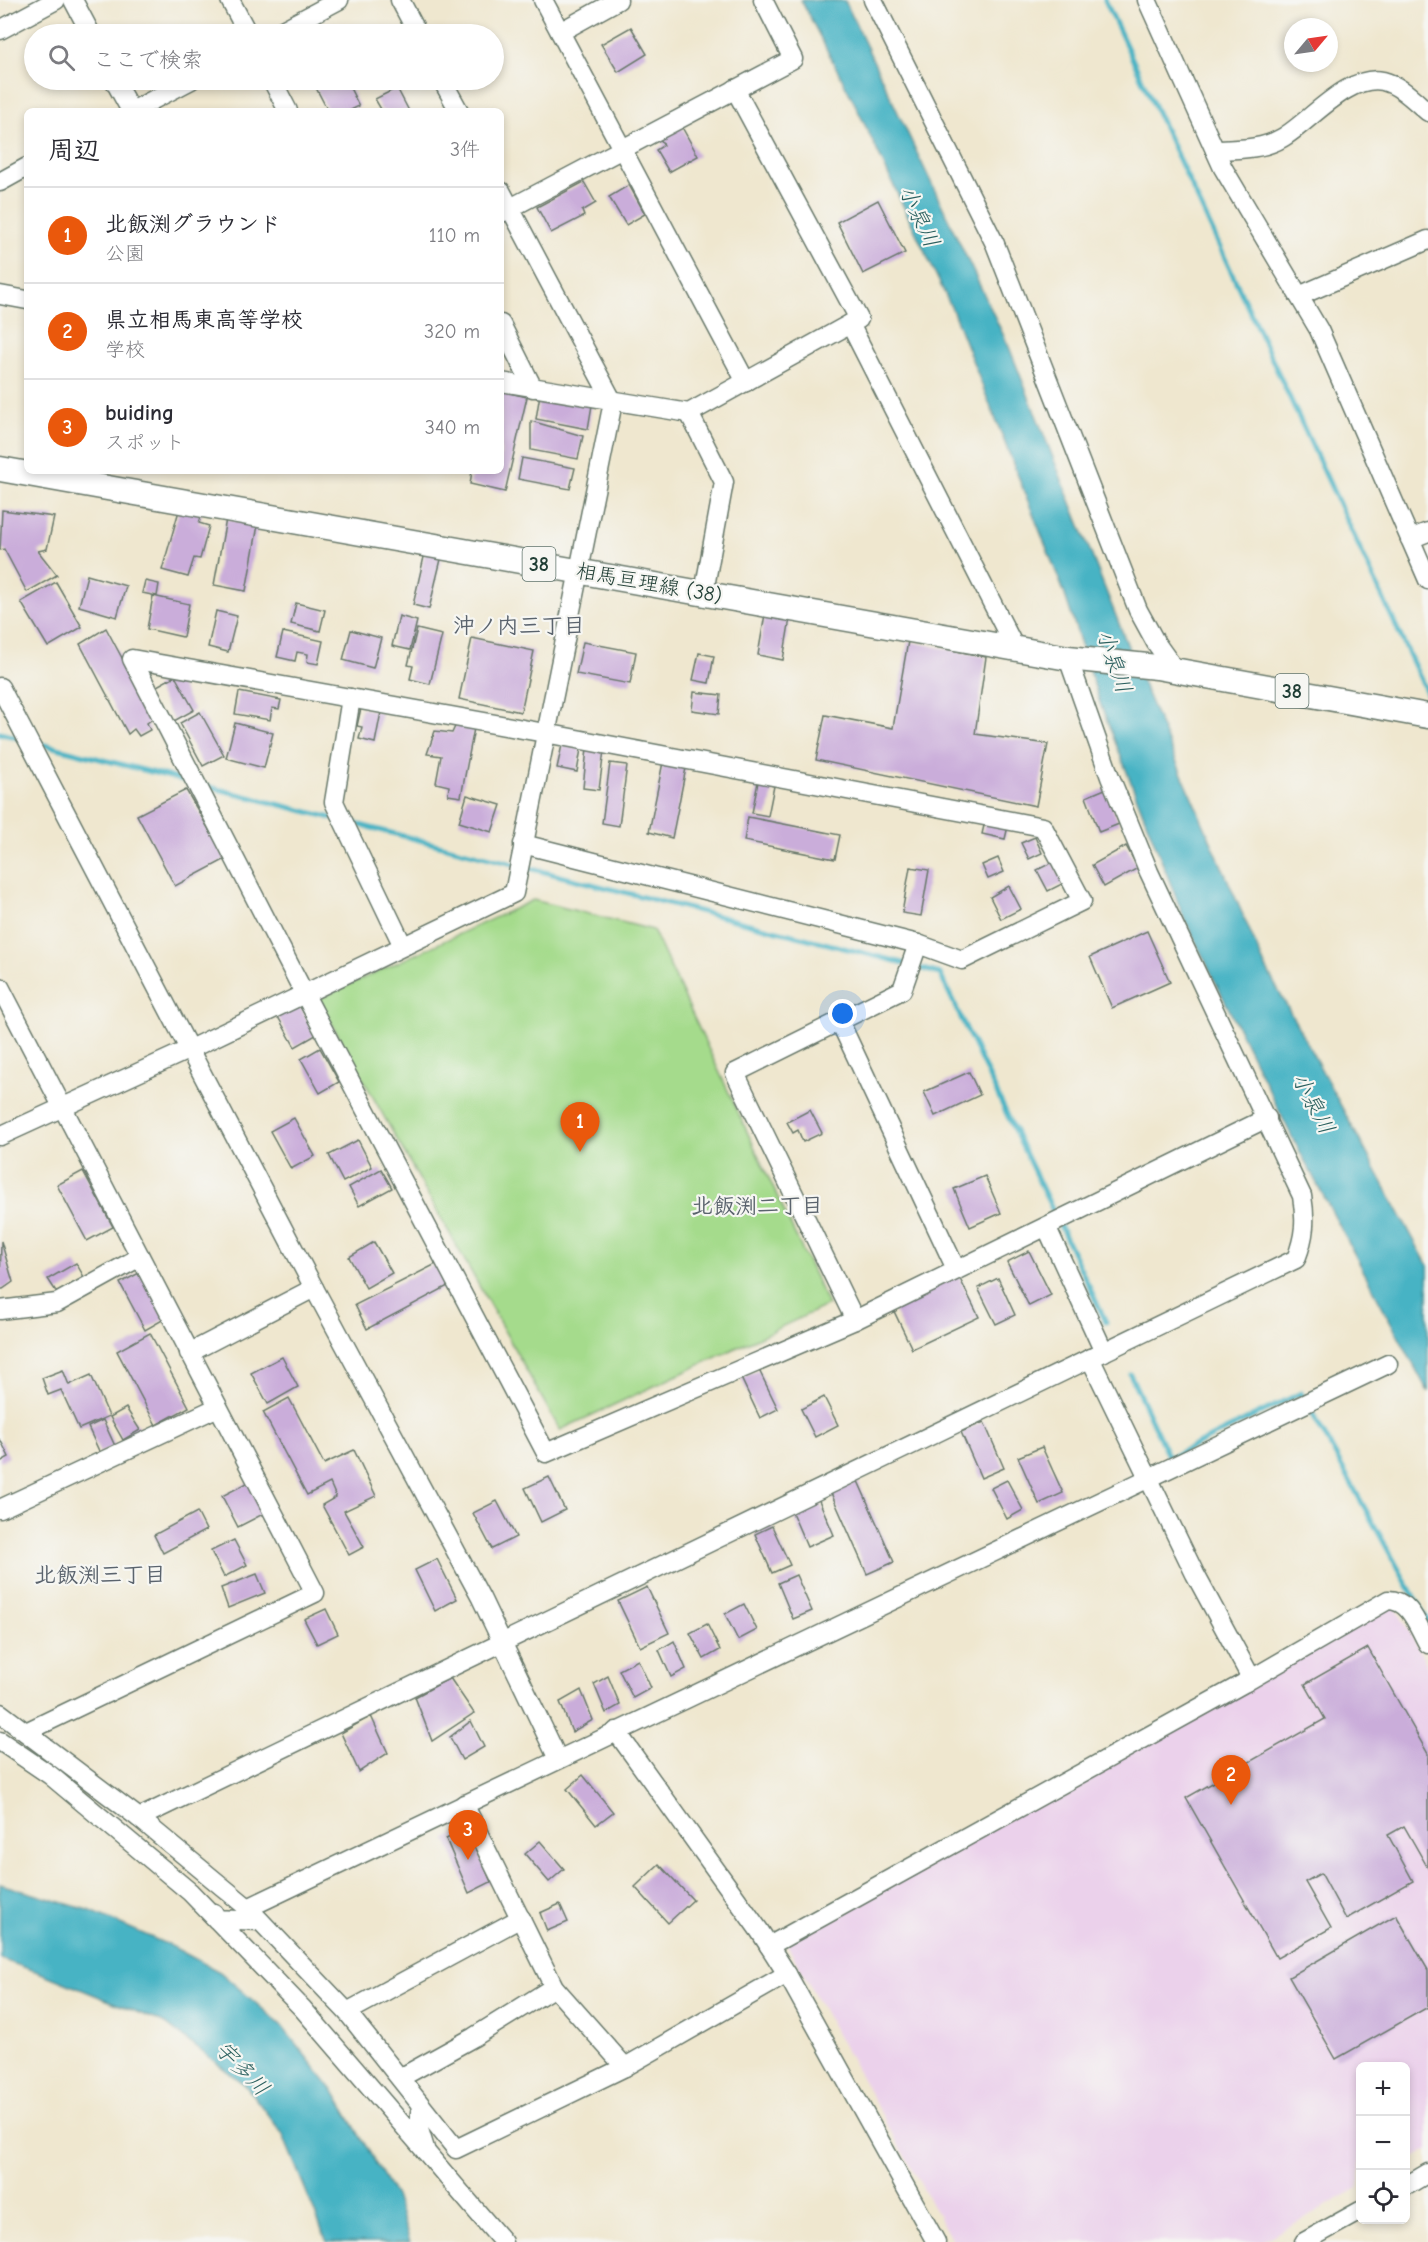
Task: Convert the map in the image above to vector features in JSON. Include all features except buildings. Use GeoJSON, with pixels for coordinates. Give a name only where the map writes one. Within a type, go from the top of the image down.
{"type":"FeatureCollection","features":[{"type":"Feature","properties":{"kind":"main road","name":"相馬亘理線 (38)"},"geometry":{"type":"LineString","coordinates":[[0,469],[24,473]]}},
{"type":"Feature","properties":{"kind":"main road","name":"相馬亘理線 (38)"},"geometry":{"type":"LineString","coordinates":[[29,474],[1073,659],[1166,669]]}},
{"type":"Feature","properties":{"kind":"main road","name":"38"},"geometry":{"type":"LineString","coordinates":[[1166,669],[1428,716]]}},
{"type":"Feature","properties":{"kind":"street"},"geometry":{"type":"LineString","coordinates":[[0,30],[56,0]]}},
{"type":"Feature","properties":{"kind":"street"},"geometry":{"type":"LineString","coordinates":[[73,0],[86,24]]}},
{"type":"Feature","properties":{"kind":"street"},"geometry":{"type":"LineString","coordinates":[[230,0],[243,24]]}},
{"type":"Feature","properties":{"kind":"street"},"geometry":{"type":"LineString","coordinates":[[294,24],[339,0]]}},
{"type":"Feature","properties":{"kind":"street"},"geometry":{"type":"LineString","coordinates":[[400,0],[413,24]]}},
{"type":"Feature","properties":{"kind":"street"},"geometry":{"type":"LineString","coordinates":[[543,0],[746,382]]}},
{"type":"Feature","properties":{"kind":"street"},"geometry":{"type":"LineString","coordinates":[[560,32],[618,0]]}},
{"type":"Feature","properties":{"kind":"street"},"geometry":{"type":"LineString","coordinates":[[0,1136],[190,1049],[514,893],[612,402],[506,211],[793,59],[763,0]]}},
{"type":"Feature","properties":{"kind":"street"},"geometry":{"type":"LineString","coordinates":[[873,0],[995,244],[1138,610],[1156,643],[1166,669]]}},
{"type":"Feature","properties":{"kind":"street"},"geometry":{"type":"LineString","coordinates":[[1147,0],[1215,150],[1319,330],[1428,580]]}},
{"type":"Feature","properties":{"kind":"street"},"geometry":{"type":"LineString","coordinates":[[1215,150],[1252,148],[1281,139],[1336,96],[1364,81],[1384,81],[1408,95],[1428,112]]}},
{"type":"Feature","properties":{"kind":"street"},"geometry":{"type":"LineString","coordinates":[[120,90],[130,108]]}},
{"type":"Feature","properties":{"kind":"street"},"geometry":{"type":"LineString","coordinates":[[138,108],[172,90]]}},
{"type":"Feature","properties":{"kind":"street"},"geometry":{"type":"LineString","coordinates":[[277,90],[286,108]]}},
{"type":"Feature","properties":{"kind":"street"},"geometry":{"type":"LineString","coordinates":[[447,90],[457,108]]}},
{"type":"Feature","properties":{"kind":"street"},"geometry":{"type":"LineString","coordinates":[[504,383],[689,413],[859,319],[735,90]]}},
{"type":"Feature","properties":{"kind":"street"},"geometry":{"type":"LineString","coordinates":[[0,182],[24,169]]}},
{"type":"Feature","properties":{"kind":"street"},"geometry":{"type":"LineString","coordinates":[[1299,296],[1428,240]]}},
{"type":"Feature","properties":{"kind":"street"},"geometry":{"type":"LineString","coordinates":[[0,295],[24,299]]}},
{"type":"Feature","properties":{"kind":"street"},"geometry":{"type":"LineString","coordinates":[[850,324],[1016,648]]}},
{"type":"Feature","properties":{"kind":"street"},"geometry":{"type":"LineString","coordinates":[[504,330],[533,388]]}},
{"type":"Feature","properties":{"kind":"street"},"geometry":{"type":"LineString","coordinates":[[689,413],[724,482],[704,592]]}},
{"type":"Feature","properties":{"kind":"street"},"geometry":{"type":"LineString","coordinates":[[1410,539],[1428,532]]}},
{"type":"Feature","properties":{"kind":"street"},"geometry":{"type":"LineString","coordinates":[[522,849],[962,960],[1082,901],[1043,827],[545,733],[132,659],[304,993],[546,1453],[855,1320],[957,1269],[1055,1224],[1266,1118]]}},
{"type":"Feature","properties":{"kind":"street"},"geometry":{"type":"LineString","coordinates":[[139,1818],[1296,1259],[1304,1239],[1306,1220],[1302,1196],[1149,872],[1110,777],[1073,659]]}},
{"type":"Feature","properties":{"kind":"street"},"geometry":{"type":"LineString","coordinates":[[0,687],[314,1288],[482,1599],[558,1759]]}},
{"type":"Feature","properties":{"kind":"street"},"geometry":{"type":"LineString","coordinates":[[351,698],[334,802],[403,946]]}},
{"type":"Feature","properties":{"kind":"street"},"geometry":{"type":"LineString","coordinates":[[855,1320],[735,1073],[902,990],[917,948]]}},
{"type":"Feature","properties":{"kind":"street"},"geometry":{"type":"LineString","coordinates":[[0,987],[315,1593],[26,1732]]}},
{"type":"Feature","properties":{"kind":"street"},"geometry":{"type":"LineString","coordinates":[[839,1020],[957,1269]]}},
{"type":"Feature","properties":{"kind":"street"},"geometry":{"type":"LineString","coordinates":[[1055,1224],[1097,1355],[1148,1480],[1249,1674],[1246,1682]]}},
{"type":"Feature","properties":{"kind":"street"},"geometry":{"type":"LineString","coordinates":[[0,1310],[57,1303],[140,1257]]}},
{"type":"Feature","properties":{"kind":"street"},"geometry":{"type":"LineString","coordinates":[[189,1353],[314,1288]]}},
{"type":"Feature","properties":{"kind":"street"},"geometry":{"type":"LineString","coordinates":[[216,1919],[254,1915],[464,1804],[1388,1364]]}},
{"type":"Feature","properties":{"kind":"street"},"geometry":{"type":"LineString","coordinates":[[0,1509],[218,1407]]}},
{"type":"Feature","properties":{"kind":"street"},"geometry":{"type":"LineString","coordinates":[[769,1946],[1246,1682],[1388,1600],[1397,1600],[1407,1606],[1428,1644]]}},
{"type":"Feature","properties":{"kind":"street"},"geometry":{"type":"LineString","coordinates":[[0,1713],[139,1818],[254,1915],[347,2012],[456,2149],[625,2067],[787,1974]]}},
{"type":"Feature","properties":{"kind":"street"},"geometry":{"type":"LineString","coordinates":[[616,1731],[787,1974],[936,2242]]}},
{"type":"Feature","properties":{"kind":"street"},"geometry":{"type":"LineString","coordinates":[[0,1741],[50,1774],[190,1892],[303,2009],[503,2242]]}},
{"type":"Feature","properties":{"kind":"street"},"geometry":{"type":"LineString","coordinates":[[464,1804],[554,1987],[625,2067]]}},
{"type":"Feature","properties":{"kind":"street"},"geometry":{"type":"LineString","coordinates":[[197,1866],[216,1919]]}},
{"type":"Feature","properties":{"kind":"street"},"geometry":{"type":"LineString","coordinates":[[347,2012],[521,1918]]}},
{"type":"Feature","properties":{"kind":"street"},"geometry":{"type":"LineString","coordinates":[[400,2079],[474,2037],[554,1987]]}},
{"type":"Feature","properties":{"kind":"street"},"geometry":{"type":"LineString","coordinates":[[422,2106],[418,2126],[426,2152]]}},
{"type":"Feature","properties":{"kind":"street"},"geometry":{"type":"LineString","coordinates":[[1410,2184],[1428,2173]]}},
{"type":"Feature","properties":{"kind":"street"},"geometry":{"type":"LineString","coordinates":[[1304,2242],[1356,2213]]}},
{"type":"Feature","properties":{"kind":"shaded area"},"geometry":{"type":"Polygon","coordinates":[[[1394,1604],[1428,1667],[1428,2150],[1410,2160],[1410,2062],[1356,2062],[1356,2189],[1261,2242],[953,2242],[786,1943],[1394,1604]]]}},
{"type":"Feature","properties":{"kind":"green space"},"geometry":{"type":"Polygon","coordinates":[[[533,900],[653,930],[828,1305],[560,1430],[318,999],[533,900]]]}},
{"type":"Feature","properties":{"kind":"water","name":"小泉川"},"geometry":{"type":"Polygon","coordinates":[[[801,0],[845,1],[1009,347],[1145,689],[1265,966],[1428,1266],[1428,1392],[1291,1135],[1184,918],[1100,703],[1064,592],[952,309],[855,104],[801,0]]]}},
{"type":"Feature","properties":{"kind":"water","name":"宇多川"},"geometry":{"type":"Polygon","coordinates":[[[0,1884],[91,1911],[173,1947],[220,1972],[281,2025],[335,2093],[395,2196],[410,2242],[327,2242],[282,2133],[245,2085],[166,2024],[41,1973],[0,1959],[0,1884]]]}},
{"type":"Feature","properties":{"kind":"waterway"},"geometry":{"type":"LineString","coordinates":[[1105,0],[1428,695]]}},
{"type":"Feature","properties":{"kind":"waterway"},"geometry":{"type":"LineString","coordinates":[[0,733],[22,739]]}},
{"type":"Feature","properties":{"kind":"waterway"},"geometry":{"type":"LineString","coordinates":[[34,742],[190,782]]}},
{"type":"Feature","properties":{"kind":"waterway"},"geometry":{"type":"LineString","coordinates":[[202,785],[336,819]]}},
{"type":"Feature","properties":{"kind":"waterway"},"geometry":{"type":"LineString","coordinates":[[348,822],[940,974],[1106,1322]]}},
{"type":"Feature","properties":{"kind":"waterway"},"geometry":{"type":"LineString","coordinates":[[1130,1374],[1169,1458],[1301,1393],[1428,1622]]}},
{"type":"Feature","properties":{"kind":"place","name":"北飯渕グラウンド"},"geometry":{"type":"Point","coordinates":[580,1152]}},
{"type":"Feature","properties":{"kind":"place","name":"県立相馬東高等学校"},"geometry":{"type":"Point","coordinates":[1231,1805]}},
{"type":"Feature","properties":{"kind":"place","name":"buiding"},"geometry":{"type":"Point","coordinates":[468,1860]}},
{"type":"Feature","properties":{"kind":"district","name":"沖ノ内三丁目"},"geometry":{"type":"Point","coordinates":[519,625]}},
{"type":"Feature","properties":{"kind":"district","name":"北飯渕二丁目"},"geometry":{"type":"Point","coordinates":[757,1205]}},
{"type":"Feature","properties":{"kind":"district","name":"北飯渕三丁目"},"geometry":{"type":"Point","coordinates":[100,1574]}}]}
